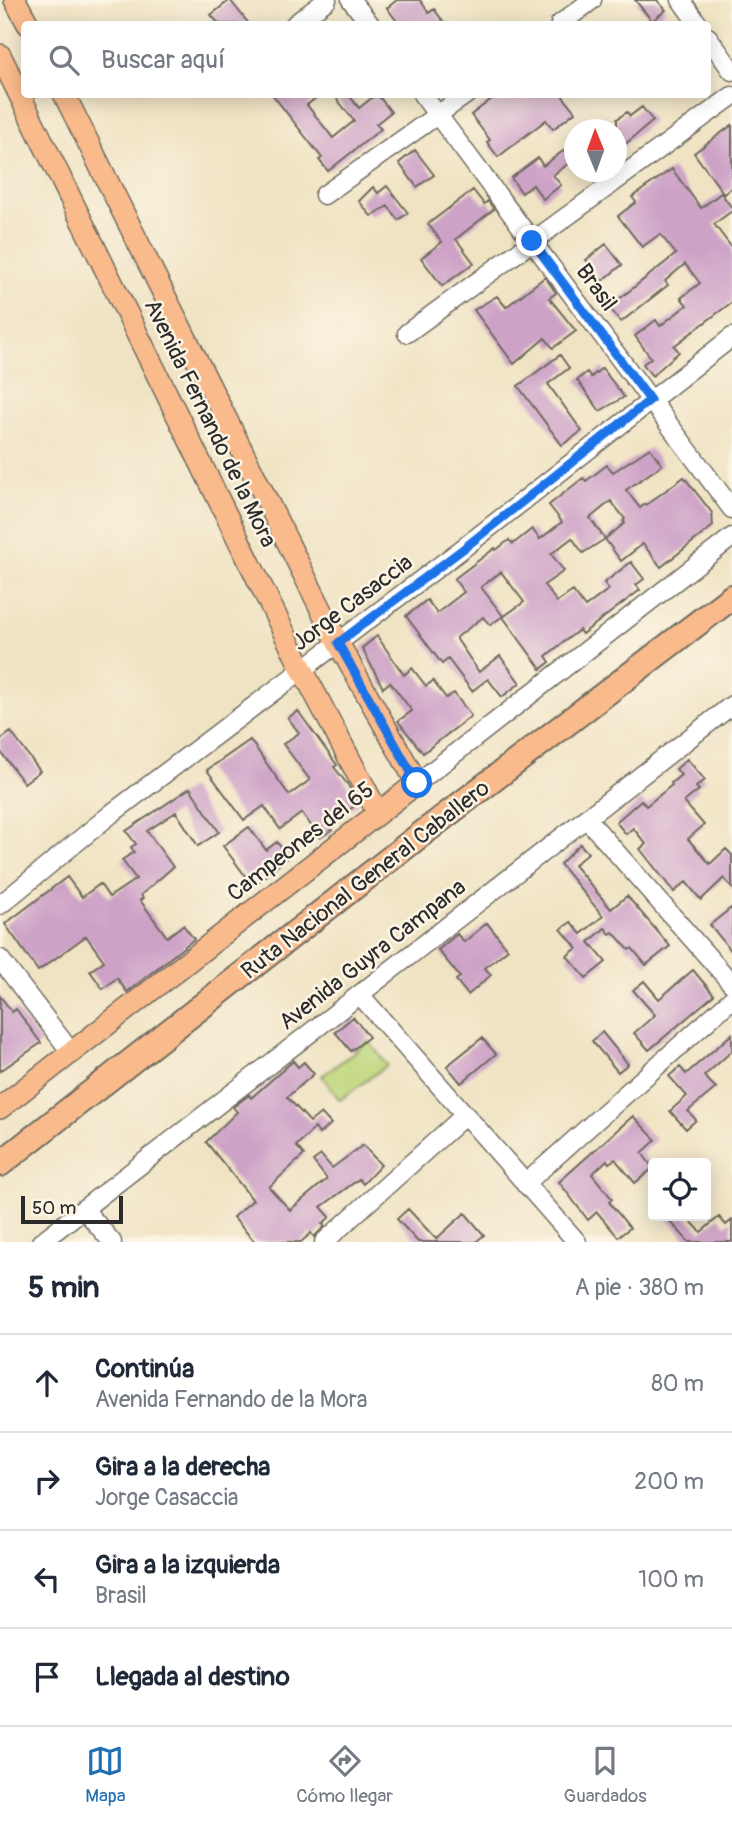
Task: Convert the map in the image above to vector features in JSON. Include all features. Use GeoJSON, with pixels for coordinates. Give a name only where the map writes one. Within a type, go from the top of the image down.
{"type":"FeatureCollection","features":[{"type":"Feature","properties":{"kind":"highway","name":"Ruta Nacional General Caballero"},"geometry":{"type":"LineString","coordinates":[[0,1164],[419,836],[732,597]]}},
{"type":"Feature","properties":{"kind":"main road"},"geometry":{"type":"LineString","coordinates":[[15,0],[26,21]]}},
{"type":"Feature","properties":{"kind":"main road","name":"Avenida Fernando de la Mora"},"geometry":{"type":"LineString","coordinates":[[0,54],[21,97]]}},
{"type":"Feature","properties":{"kind":"main road","name":"Avenida Fernando de la Mora"},"geometry":{"type":"LineString","coordinates":[[22,98],[302,670],[378,813]]}},
{"type":"Feature","properties":{"kind":"main road","name":"Avenida Fernando de la Mora"},"geometry":{"type":"LineString","coordinates":[[66,98],[338,643],[417,783]]}},
{"type":"Feature","properties":{"kind":"main road","name":"Campeones del 65"},"geometry":{"type":"LineString","coordinates":[[0,1108],[417,783]]}},
{"type":"Feature","properties":{"kind":"street"},"geometry":{"type":"LineString","coordinates":[[299,21],[327,0]]}},
{"type":"Feature","properties":{"kind":"street"},"geometry":{"type":"LineString","coordinates":[[351,0],[368,21]]}},
{"type":"Feature","properties":{"kind":"street"},"geometry":{"type":"LineString","coordinates":[[564,21],[592,0]]}},
{"type":"Feature","properties":{"kind":"street"},"geometry":{"type":"LineString","coordinates":[[681,0],[696,21]]}},
{"type":"Feature","properties":{"kind":"street"},"geometry":{"type":"LineString","coordinates":[[711,41],[732,71]]}},
{"type":"Feature","properties":{"kind":"street"},"geometry":{"type":"LineString","coordinates":[[407,333],[732,96]]}},
{"type":"Feature","properties":{"kind":"street","name":"Brasil"},"geometry":{"type":"LineString","coordinates":[[425,98],[732,509]]}},
{"type":"Feature","properties":{"kind":"street"},"geometry":{"type":"LineString","coordinates":[[324,195],[462,98]]}},
{"type":"Feature","properties":{"kind":"street","name":"Jorge Casaccia"},"geometry":{"type":"LineString","coordinates":[[0,905],[111,814],[463,549],[732,337]]}},
{"type":"Feature","properties":{"kind":"street","name":"Campeones del 65"},"geometry":{"type":"LineString","coordinates":[[417,783],[732,537]]}},
{"type":"Feature","properties":{"kind":"street","name":"Avenida Guyra Campana"},"geometry":{"type":"LineString","coordinates":[[41,1242],[732,705]]}},
{"type":"Feature","properties":{"kind":"street"},"geometry":{"type":"LineString","coordinates":[[586,818],[732,985]]}},
{"type":"Feature","properties":{"kind":"street"},"geometry":{"type":"LineString","coordinates":[[0,959],[71,1052]]}},
{"type":"Feature","properties":{"kind":"street"},"geometry":{"type":"LineString","coordinates":[[360,995],[575,1241]]}},
{"type":"Feature","properties":{"kind":"street"},"geometry":{"type":"LineString","coordinates":[[525,1184],[732,999]]}},
{"type":"Feature","properties":{"kind":"street"},"geometry":{"type":"LineString","coordinates":[[324,1242],[464,1116]]}},
{"type":"Feature","properties":{"kind":"street"},"geometry":{"type":"LineString","coordinates":[[84,1209],[112,1242]]}},
{"type":"Feature","properties":{"kind":"green space"},"geometry":{"type":"Polygon","coordinates":[[[369,1041],[387,1065],[340,1100],[322,1076],[369,1041]]]}},
{"type":"Feature","properties":{"kind":"building"},"geometry":{"type":"Polygon","coordinates":[[[230,0],[247,21],[216,21],[211,15],[230,0]]]}},
{"type":"Feature","properties":{"kind":"building"},"geometry":{"type":"Polygon","coordinates":[[[397,0],[420,0],[429,13],[434,9],[443,21],[397,21],[387,8],[397,0]]]}},
{"type":"Feature","properties":{"kind":"building"},"geometry":{"type":"Polygon","coordinates":[[[635,0],[657,0],[666,10],[652,21],[635,0]]]}},
{"type":"Feature","properties":{"kind":"building"},"geometry":{"type":"Polygon","coordinates":[[[275,98],[316,98],[307,105],[333,138],[354,121],[336,98],[351,98],[359,108],[372,98],[380,98],[391,112],[376,124],[381,129],[328,171],[319,160],[322,158],[275,98]]]}},
{"type":"Feature","properties":{"kind":"building"},"geometry":{"type":"Polygon","coordinates":[[[493,98],[564,98],[575,112],[553,129],[546,120],[498,157],[487,142],[490,140],[471,115],[493,98]]]}},
{"type":"Feature","properties":{"kind":"building"},"geometry":{"type":"Polygon","coordinates":[[[642,107],[653,121],[627,143],[627,119],[617,119],[627,112],[630,116],[642,107]]]}},
{"type":"Feature","properties":{"kind":"building"},"geometry":{"type":"Polygon","coordinates":[[[732,125],[732,187],[724,194],[694,153],[732,125]]]}},
{"type":"Feature","properties":{"kind":"building"},"geometry":{"type":"Polygon","coordinates":[[[415,150],[434,175],[417,187],[399,163],[415,150]]]}},
{"type":"Feature","properties":{"kind":"building"},"geometry":{"type":"Polygon","coordinates":[[[564,150],[564,167],[553,175],[561,185],[543,199],[533,185],[522,193],[511,178],[538,158],[543,166],[564,150]]]}},
{"type":"Feature","properties":{"kind":"building"},"geometry":{"type":"Polygon","coordinates":[[[672,169],[701,208],[721,193],[732,208],[732,211],[714,224],[732,248],[732,302],[674,346],[679,352],[652,376],[643,364],[651,358],[635,336],[656,320],[660,326],[687,305],[681,298],[700,283],[685,264],[665,281],[668,285],[621,322],[609,307],[676,254],[660,234],[642,247],[618,216],[636,202],[632,197],[672,169]]]}},
{"type":"Feature","properties":{"kind":"building"},"geometry":{"type":"Polygon","coordinates":[[[387,186],[408,213],[398,220],[388,206],[371,216],[359,201],[373,187],[378,193],[387,186]]]}},
{"type":"Feature","properties":{"kind":"building"},"geometry":{"type":"Polygon","coordinates":[[[473,190],[484,204],[488,201],[494,209],[456,239],[474,263],[442,286],[421,258],[442,242],[428,224],[473,190]]]}},
{"type":"Feature","properties":{"kind":"building"},"geometry":{"type":"Polygon","coordinates":[[[606,244],[622,265],[602,281],[586,260],[606,244]]]}},
{"type":"Feature","properties":{"kind":"building"},"geometry":{"type":"Polygon","coordinates":[[[545,277],[556,293],[549,298],[576,331],[553,348],[545,338],[514,364],[474,310],[497,296],[506,307],[545,277]]]}},
{"type":"Feature","properties":{"kind":"building"},"geometry":{"type":"Polygon","coordinates":[[[560,355],[569,368],[548,384],[582,431],[562,445],[518,386],[560,355]]]}},
{"type":"Feature","properties":{"kind":"building"},"geometry":{"type":"Polygon","coordinates":[[[602,368],[624,397],[600,411],[577,380],[587,372],[591,377],[602,368]]]}},
{"type":"Feature","properties":{"kind":"building"},"geometry":{"type":"Polygon","coordinates":[[[650,448],[662,465],[626,490],[640,508],[684,477],[712,513],[713,526],[661,567],[643,544],[621,561],[605,539],[583,553],[572,538],[551,554],[564,571],[544,585],[557,602],[573,591],[585,607],[609,589],[604,583],[631,562],[644,579],[636,585],[640,590],[582,634],[579,630],[546,656],[550,662],[541,669],[503,617],[524,602],[501,572],[481,587],[503,616],[490,625],[483,617],[456,638],[479,672],[500,656],[520,683],[502,697],[488,679],[472,691],[448,659],[442,664],[406,616],[427,600],[437,613],[464,592],[454,579],[495,548],[496,550],[509,540],[513,544],[532,529],[540,539],[562,522],[549,505],[583,478],[586,481],[607,465],[613,472],[650,448]],[[611,501],[590,518],[605,539],[625,523],[625,519],[611,501]]]}},
{"type":"Feature","properties":{"kind":"building"},"geometry":{"type":"Polygon","coordinates":[[[377,636],[404,675],[412,668],[426,686],[433,681],[446,698],[454,693],[471,716],[423,753],[398,721],[412,711],[390,682],[383,688],[362,648],[377,636]]]}},
{"type":"Feature","properties":{"kind":"building"},"geometry":{"type":"Polygon","coordinates":[[[298,711],[337,765],[334,767],[358,803],[329,826],[332,830],[320,838],[302,813],[280,829],[264,806],[244,820],[207,770],[250,740],[289,795],[310,780],[283,744],[299,733],[288,718],[298,711]]]}},
{"type":"Feature","properties":{"kind":"building"},"geometry":{"type":"Polygon","coordinates":[[[11,732],[40,771],[24,783],[0,751],[0,740],[11,732]]]}},
{"type":"Feature","properties":{"kind":"building"},"geometry":{"type":"Polygon","coordinates":[[[687,759],[705,780],[696,787],[699,790],[684,802],[704,825],[688,839],[710,864],[726,849],[732,855],[732,888],[724,878],[701,900],[686,882],[674,892],[640,849],[646,844],[633,828],[626,834],[616,822],[641,800],[646,806],[672,785],[681,775],[676,769],[687,759]]]}},
{"type":"Feature","properties":{"kind":"building"},"geometry":{"type":"Polygon","coordinates":[[[190,788],[219,832],[198,846],[176,812],[147,831],[173,867],[141,895],[143,898],[140,900],[167,937],[183,925],[194,939],[127,992],[117,978],[103,989],[90,971],[104,961],[86,936],[38,971],[5,924],[67,877],[82,897],[100,884],[109,897],[136,879],[122,860],[134,852],[131,847],[136,844],[126,831],[190,788]]]}},
{"type":"Feature","properties":{"kind":"building"},"geometry":{"type":"Polygon","coordinates":[[[249,827],[266,850],[277,842],[288,857],[253,886],[223,846],[249,827]]]}},
{"type":"Feature","properties":{"kind":"building"},"geometry":{"type":"Polygon","coordinates":[[[580,844],[588,853],[574,865],[611,909],[627,896],[670,946],[646,965],[632,948],[629,950],[613,932],[610,934],[605,928],[589,942],[606,962],[586,978],[567,956],[577,948],[561,929],[571,922],[581,934],[603,916],[560,864],[580,844]]]}},
{"type":"Feature","properties":{"kind":"building"},"geometry":{"type":"Polygon","coordinates":[[[732,907],[732,952],[710,925],[732,907]]]}},
{"type":"Feature","properties":{"kind":"building"},"geometry":{"type":"Polygon","coordinates":[[[487,923],[508,949],[485,968],[491,975],[468,995],[456,980],[460,977],[438,950],[457,934],[464,942],[487,923]]]}},
{"type":"Feature","properties":{"kind":"building"},"geometry":{"type":"Polygon","coordinates":[[[693,970],[714,995],[649,1050],[634,1033],[655,1015],[633,990],[644,981],[659,999],[693,970]]]}},
{"type":"Feature","properties":{"kind":"building"},"geometry":{"type":"Polygon","coordinates":[[[0,996],[12,1012],[16,1009],[41,1043],[0,1071],[0,996]]]}},
{"type":"Feature","properties":{"kind":"building"},"geometry":{"type":"Polygon","coordinates":[[[353,1017],[369,1037],[351,1051],[335,1032],[353,1017]]]}},
{"type":"Feature","properties":{"kind":"building"},"geometry":{"type":"Polygon","coordinates":[[[602,1032],[628,1064],[618,1072],[592,1041],[602,1032]]]}},
{"type":"Feature","properties":{"kind":"building"},"geometry":{"type":"Polygon","coordinates":[[[732,1034],[732,1051],[704,1076],[716,1088],[688,1111],[696,1120],[686,1129],[670,1111],[687,1096],[669,1076],[680,1067],[686,1074],[732,1034]]]}},
{"type":"Feature","properties":{"kind":"building"},"geometry":{"type":"Polygon","coordinates":[[[482,1038],[496,1054],[461,1083],[447,1066],[482,1038]]]}},
{"type":"Feature","properties":{"kind":"building"},"geometry":{"type":"Polygon","coordinates":[[[293,1061],[298,1067],[304,1062],[314,1074],[287,1097],[310,1122],[321,1113],[331,1124],[319,1134],[315,1128],[296,1146],[304,1155],[269,1187],[290,1210],[327,1179],[313,1161],[321,1155],[332,1168],[363,1145],[381,1165],[363,1184],[359,1179],[321,1207],[330,1217],[314,1237],[311,1233],[301,1242],[255,1242],[233,1217],[253,1200],[206,1142],[237,1112],[233,1107],[249,1095],[251,1098],[293,1061]]]}},
{"type":"Feature","properties":{"kind":"building"},"geometry":{"type":"Polygon","coordinates":[[[633,1116],[656,1140],[642,1153],[648,1161],[648,1172],[635,1183],[615,1159],[609,1163],[607,1160],[592,1174],[612,1199],[609,1202],[630,1228],[618,1237],[597,1212],[588,1220],[559,1182],[633,1116]]]}},
{"type":"Feature","properties":{"kind":"building"},"geometry":{"type":"Polygon","coordinates":[[[408,1209],[436,1239],[465,1213],[484,1235],[476,1242],[418,1242],[397,1219],[408,1209]]]}},
{"type":"Feature","properties":{"kind":"building"},"geometry":{"type":"Polygon","coordinates":[[[719,1217],[726,1225],[732,1220],[732,1242],[689,1242],[670,1221],[691,1221],[701,1232],[719,1217]]]}},
{"type":"Feature","properties":{"kind":"route"},"geometry":{"type":"LineString","coordinates":[[417,783],[338,643],[463,549],[650,400],[532,241]]}}]}
